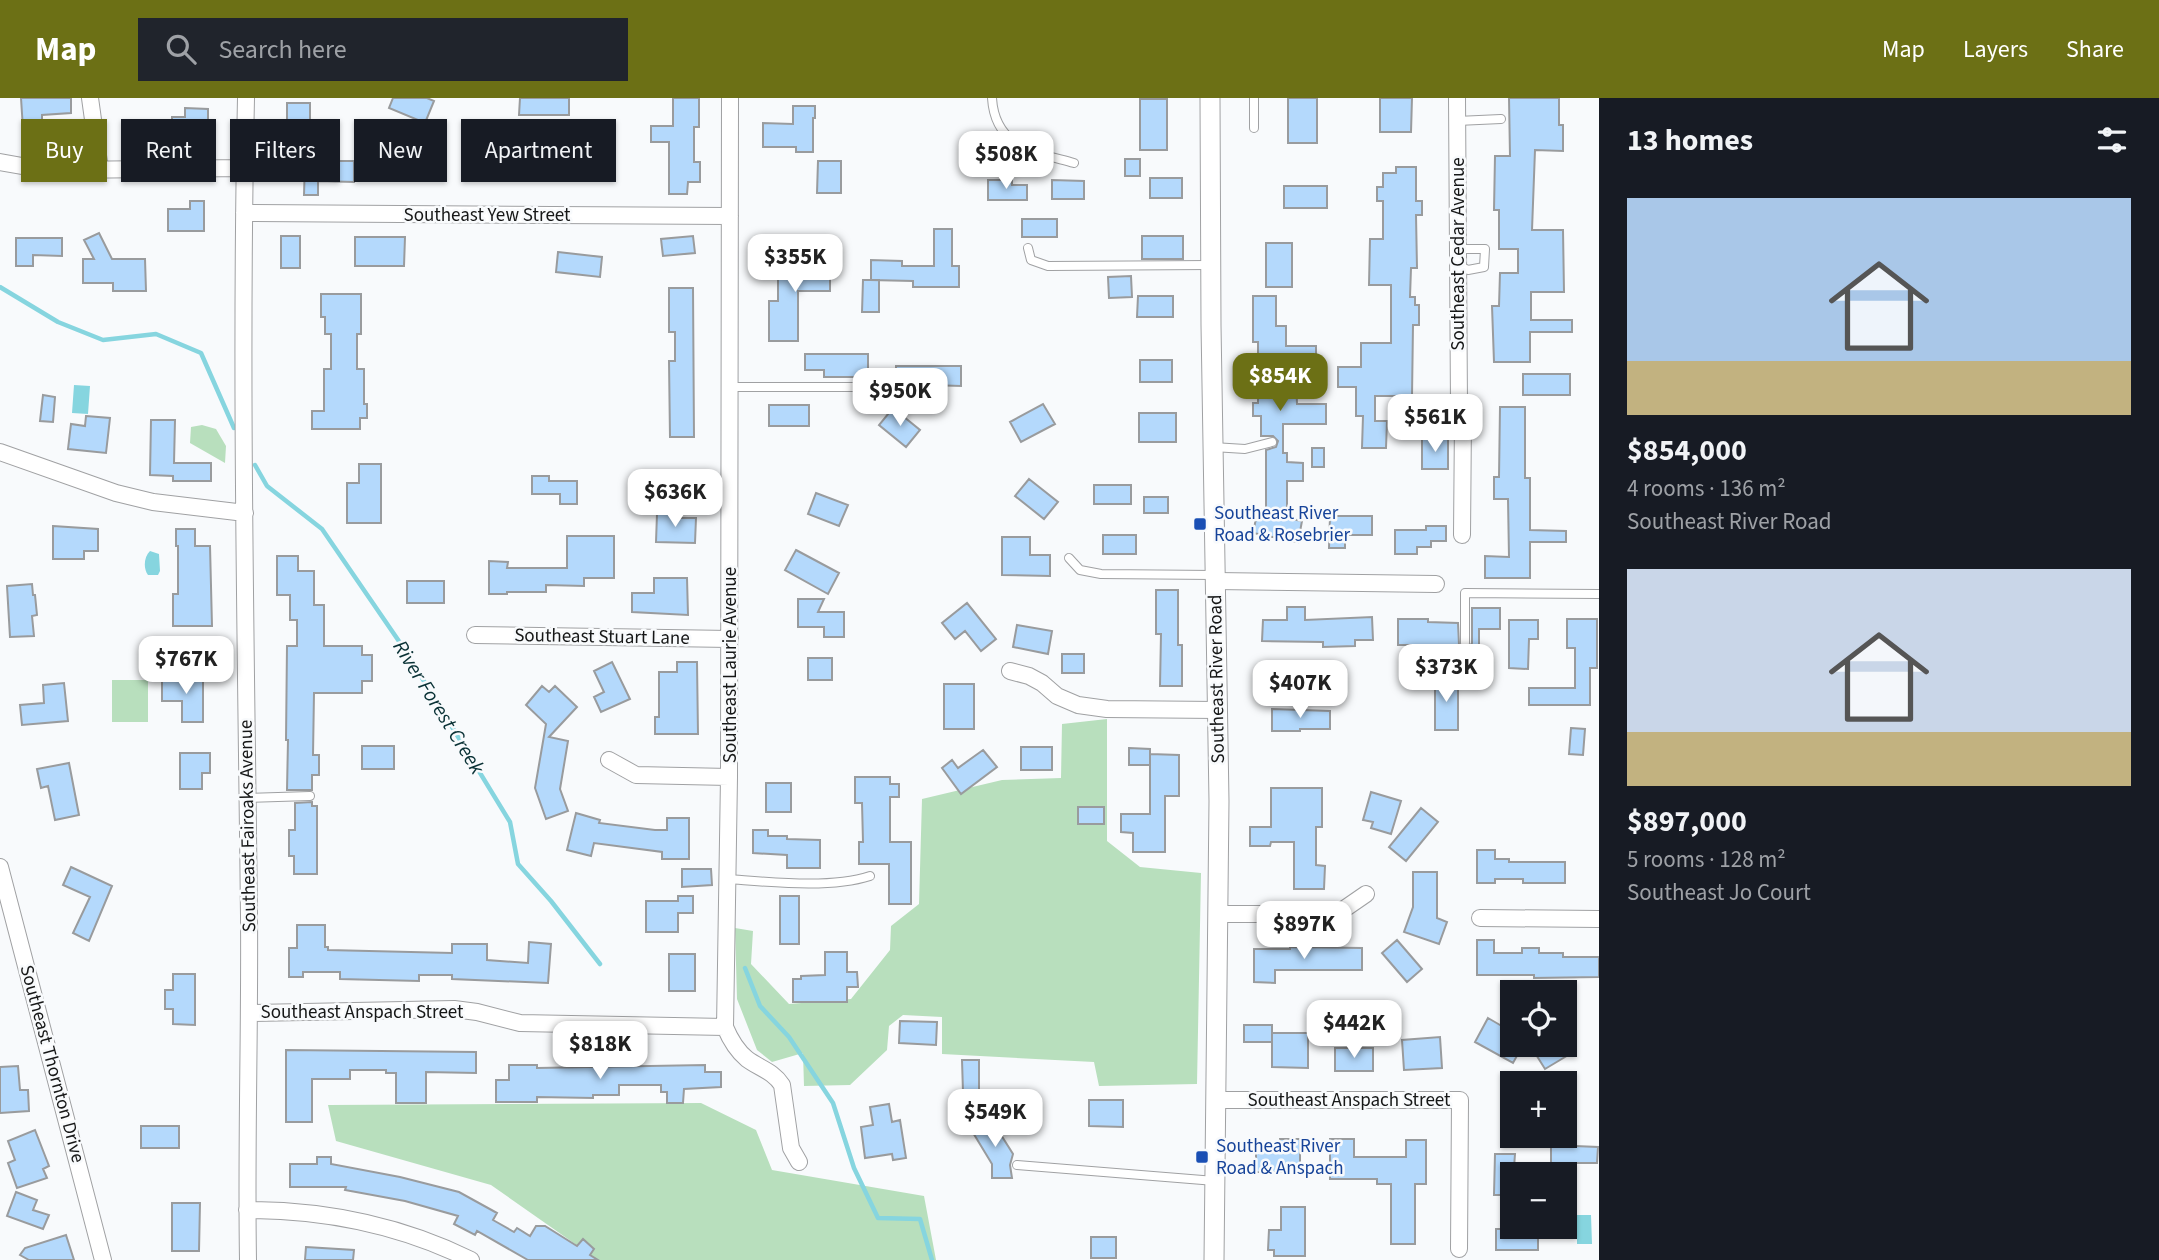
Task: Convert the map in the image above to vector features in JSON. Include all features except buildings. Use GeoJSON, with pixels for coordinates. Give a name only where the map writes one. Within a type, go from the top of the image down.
{"type":"FeatureCollection","features":[{"type":"Feature","properties":{"kind":"street"},"geometry":{"type":"LineString","coordinates":[[90,98],[93,119]]}},
{"type":"Feature","properties":{"kind":"street","name":"Southeast Fairoaks Avenue"},"geometry":{"type":"LineString","coordinates":[[245,119],[246,98]]}},
{"type":"Feature","properties":{"kind":"street","name":"Southeast Laurie Avenue"},"geometry":{"type":"LineString","coordinates":[[725,1027],[730,639],[730,98]]}},
{"type":"Feature","properties":{"kind":"street","name":"Southeast River Road"},"geometry":{"type":"LineString","coordinates":[[1210,98],[1219,914],[1214,1260]]}},
{"type":"Feature","properties":{"kind":"street","name":"Southeast Cedar Avenue"},"geometry":{"type":"LineString","coordinates":[[1457,98],[1459,406],[1463,419],[1462,535]]}},
{"type":"Feature","properties":{"kind":"street"},"geometry":{"type":"LineString","coordinates":[[0,162],[21,166]]}},
{"type":"Feature","properties":{"kind":"street"},"geometry":{"type":"LineString","coordinates":[[107,170],[230,169]]}},
{"type":"Feature","properties":{"kind":"street","name":"Southeast Fairoaks Avenue"},"geometry":{"type":"LineString","coordinates":[[244,182],[250,1013],[248,1260]]}},
{"type":"Feature","properties":{"kind":"street","name":"Southeast Yew Street"},"geometry":{"type":"LineString","coordinates":[[244,214],[730,216]]}},
{"type":"Feature","properties":{"kind":"street"},"geometry":{"type":"LineString","coordinates":[[0,452],[116,493],[153,502],[245,513]]}},
{"type":"Feature","properties":{"kind":"street"},"geometry":{"type":"LineString","coordinates":[[1216,578],[1436,584]]}},
{"type":"Feature","properties":{"kind":"street","name":"Southeast Stuart Lane"},"geometry":{"type":"LineString","coordinates":[[475,635],[730,639]]}},
{"type":"Feature","properties":{"kind":"street"},"geometry":{"type":"LineString","coordinates":[[1010,671],[1029,676],[1057,696],[1078,705],[1107,709],[1218,710]]}},
{"type":"Feature","properties":{"kind":"street"},"geometry":{"type":"LineString","coordinates":[[609,760],[636,775],[729,777]]}},
{"type":"Feature","properties":{"kind":"street","name":"Southeast Thornton Drive"},"geometry":{"type":"LineString","coordinates":[[0,867],[103,1260]]}},
{"type":"Feature","properties":{"kind":"street"},"geometry":{"type":"LineString","coordinates":[[1219,914],[1337,914],[1366,894]]}},
{"type":"Feature","properties":{"kind":"street"},"geometry":{"type":"LineString","coordinates":[[1480,918],[1599,919]]}},
{"type":"Feature","properties":{"kind":"street","name":"Southeast Anspach Street"},"geometry":{"type":"LineString","coordinates":[[250,1013],[454,1009],[520,1023],[725,1027]]}},
{"type":"Feature","properties":{"kind":"street"},"geometry":{"type":"LineString","coordinates":[[725,1027],[733,1045],[746,1058],[777,1076],[782,1085],[791,1148],[799,1162]]}},
{"type":"Feature","properties":{"kind":"street","name":"Southeast Anspach Street"},"geometry":{"type":"LineString","coordinates":[[1217,1100],[1460,1100],[1459,1249]]}},
{"type":"Feature","properties":{"kind":"street"},"geometry":{"type":"LineString","coordinates":[[247,1210],[312,1213],[367,1222],[419,1237],[471,1260]]}},
{"type":"Feature","properties":{"kind":"lane"},"geometry":{"type":"LineString","coordinates":[[992,98],[996,120],[1011,140],[1026,149],[1074,163]]}},
{"type":"Feature","properties":{"kind":"lane"},"geometry":{"type":"LineString","coordinates":[[1254,98],[1254,128]]}},
{"type":"Feature","properties":{"kind":"lane"},"geometry":{"type":"LineString","coordinates":[[1457,121],[1501,119]]}},
{"type":"Feature","properties":{"kind":"lane"},"geometry":{"type":"LineString","coordinates":[[1028,248],[1031,260],[1048,266],[1210,265]]}},
{"type":"Feature","properties":{"kind":"lane"},"geometry":{"type":"LineString","coordinates":[[730,387],[881,387]]}},
{"type":"Feature","properties":{"kind":"lane"},"geometry":{"type":"LineString","coordinates":[[1213,447],[1245,449],[1272,442]]}},
{"type":"Feature","properties":{"kind":"lane"},"geometry":{"type":"LineString","coordinates":[[1069,558],[1080,570],[1101,574],[1216,578]]}},
{"type":"Feature","properties":{"kind":"lane"},"geometry":{"type":"LineString","coordinates":[[1465,643],[1465,593],[1599,594]]}},
{"type":"Feature","properties":{"kind":"lane"},"geometry":{"type":"LineString","coordinates":[[248,798],[310,796]]}},
{"type":"Feature","properties":{"kind":"lane"},"geometry":{"type":"LineString","coordinates":[[727,879],[779,883],[852,882],[870,876]]}},
{"type":"Feature","properties":{"kind":"lane"},"geometry":{"type":"LineString","coordinates":[[1017,1165],[1214,1181]]}},
{"type":"Feature","properties":{"kind":"green space"},"geometry":{"type":"Polygon","coordinates":[[[202,425],[216,429],[226,446],[225,463],[190,443],[191,427],[202,425]]]}},
{"type":"Feature","properties":{"kind":"green space"},"geometry":{"type":"Polygon","coordinates":[[[112,680],[148,680],[148,722],[112,722],[112,680]]]}},
{"type":"Feature","properties":{"kind":"green space"},"geometry":{"type":"Polygon","coordinates":[[[1107,719],[1107,841],[1140,867],[1201,873],[1197,1084],[1099,1086],[1094,1062],[942,1054],[942,1017],[903,1015],[889,1026],[887,1050],[850,1085],[804,1086],[803,1053],[772,1062],[757,1050],[737,999],[735,928],[753,931],[751,964],[789,1004],[851,999],[890,950],[891,926],[919,904],[922,799],[1002,780],[1061,778],[1062,724],[1107,719]]]}},
{"type":"Feature","properties":{"kind":"green space"},"geometry":{"type":"Polygon","coordinates":[[[701,1103],[756,1130],[772,1170],[924,1196],[936,1260],[598,1260],[491,1185],[336,1141],[328,1105],[701,1103]]]}},
{"type":"Feature","properties":{"kind":"water"},"geometry":{"type":"Polygon","coordinates":[[[74,385],[90,386],[88,414],[72,413],[74,385]]]}},
{"type":"Feature","properties":{"kind":"water"},"geometry":{"type":"Polygon","coordinates":[[[150,551],[159,554],[158,575],[148,575],[145,569],[145,559],[150,551]]]}},
{"type":"Feature","properties":{"kind":"water"},"geometry":{"type":"Polygon","coordinates":[[[1577,1215],[1591,1215],[1592,1244],[1577,1244],[1577,1215]]]}},
{"type":"Feature","properties":{"kind":"waterway","name":"River Forest Creek"},"geometry":{"type":"LineString","coordinates":[[0,287],[58,322],[103,340],[156,334],[201,353],[234,428]]}},
{"type":"Feature","properties":{"kind":"waterway","name":"River Forest Creek"},"geometry":{"type":"LineString","coordinates":[[255,465],[267,486],[322,529],[405,650],[510,822],[518,864],[600,964]]}},
{"type":"Feature","properties":{"kind":"waterway","name":"River Forest Creek"},"geometry":{"type":"LineString","coordinates":[[745,968],[760,1006],[789,1037],[833,1103],[854,1168],[878,1218],[920,1219],[932,1260]]}},
{"type":"Feature","properties":{"kind":"place","name":"Southeast River Road & Rosebrier"},"geometry":{"type":"Point","coordinates":[1200,524]}},
{"type":"Feature","properties":{"kind":"place","name":"Southeast River Road & Anspach"},"geometry":{"type":"Point","coordinates":[1202,1157]}}]}
